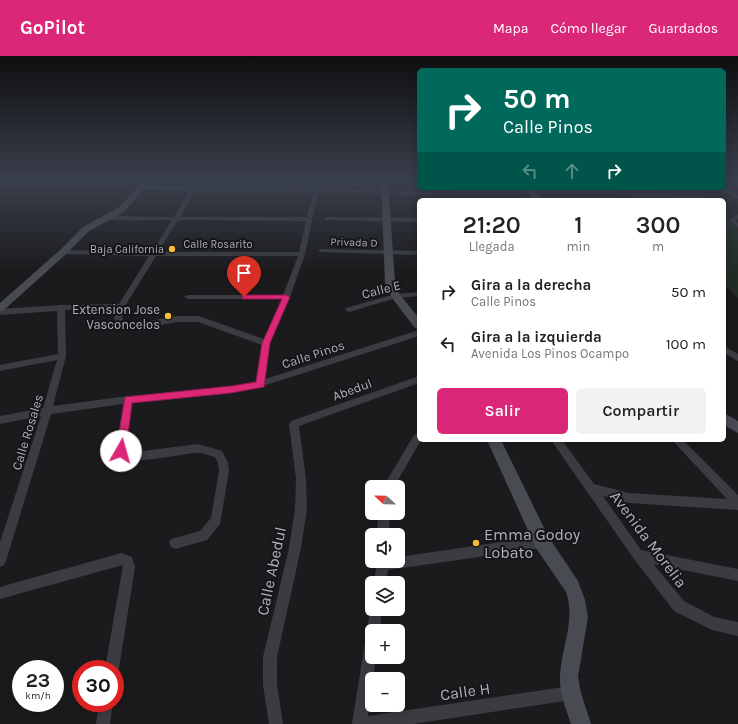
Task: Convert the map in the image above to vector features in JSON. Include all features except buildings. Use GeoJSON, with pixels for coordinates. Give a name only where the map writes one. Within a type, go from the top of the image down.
{"type":"FeatureCollection","features":[{"type":"Feature","properties":{"kind":"street"},"geometry":{"type":"LineString","coordinates":[[0,308],[63,252],[86,228],[119,211]]}},
{"type":"Feature","properties":{"kind":"street"},"geometry":{"type":"LineString","coordinates":[[181,211],[121,306],[118,318],[121,324],[133,327],[177,318],[199,319],[266,343]]}},
{"type":"Feature","properties":{"kind":"street"},"geometry":{"type":"LineString","coordinates":[[260,384],[266,343],[286,297],[302,254],[312,211]]}},
{"type":"Feature","properties":{"kind":"street"},"geometry":{"type":"LineString","coordinates":[[386,211],[390,283],[396,296],[417,322]]}},
{"type":"Feature","properties":{"kind":"street"},"geometry":{"type":"LineString","coordinates":[[738,216],[732,220],[738,226]]}},
{"type":"Feature","properties":{"kind":"street"},"geometry":{"type":"LineString","coordinates":[[106,218],[310,219]]}},
{"type":"Feature","properties":{"kind":"street"},"geometry":{"type":"LineString","coordinates":[[327,219],[417,220]]}},
{"type":"Feature","properties":{"kind":"street","name":"Privada D"},"geometry":{"type":"LineString","coordinates":[[321,251],[417,253]]}},
{"type":"Feature","properties":{"kind":"street","name":"Calle Rosarito"},"geometry":{"type":"LineString","coordinates":[[63,252],[154,254],[302,254]]}},
{"type":"Feature","properties":{"kind":"street","name":"Calle E"},"geometry":{"type":"LineString","coordinates":[[349,310],[396,296],[417,294]]}},
{"type":"Feature","properties":{"kind":"street"},"geometry":{"type":"LineString","coordinates":[[188,297],[286,297]]}},
{"type":"Feature","properties":{"kind":"street"},"geometry":{"type":"LineString","coordinates":[[0,312],[61,307],[121,306]]}},
{"type":"Feature","properties":{"kind":"street","name":"Calle Rosales"},"geometry":{"type":"LineString","coordinates":[[0,561],[47,411],[62,356],[61,307]]}},
{"type":"Feature","properties":{"kind":"street","name":"Calle Pinos"},"geometry":{"type":"LineString","coordinates":[[0,420],[47,411],[128,400],[231,390],[260,384],[417,334]]}},
{"type":"Feature","properties":{"kind":"street"},"geometry":{"type":"LineString","coordinates":[[726,349],[738,358]]}},
{"type":"Feature","properties":{"kind":"street"},"geometry":{"type":"LineString","coordinates":[[0,368],[62,356]]}},
{"type":"Feature","properties":{"kind":"street","name":"Abedul"},"geometry":{"type":"LineString","coordinates":[[294,424],[417,380]]}},
{"type":"Feature","properties":{"kind":"street"},"geometry":{"type":"LineString","coordinates":[[128,400],[121,451],[127,455],[135,456],[198,448],[218,454],[222,462],[224,471],[216,520],[203,536],[175,543]]}},
{"type":"Feature","properties":{"kind":"street"},"geometry":{"type":"LineString","coordinates":[[726,419],[738,428]]}},
{"type":"Feature","properties":{"kind":"street","name":"Calle Abedul"},"geometry":{"type":"LineString","coordinates":[[276,724],[270,685],[270,657],[301,509],[302,479],[294,424]]}},
{"type":"Feature","properties":{"kind":"street"},"geometry":{"type":"LineString","coordinates":[[392,480],[417,438]]}},
{"type":"Feature","properties":{"kind":"street"},"geometry":{"type":"LineString","coordinates":[[495,442],[542,542],[572,587],[577,600],[579,617],[569,677],[571,693],[581,724]]}},
{"type":"Feature","properties":{"kind":"street","name":"Avenida Morelia"},"geometry":{"type":"LineString","coordinates":[[557,442],[638,555],[679,606],[712,623],[738,629]]}},
{"type":"Feature","properties":{"kind":"street"},"geometry":{"type":"LineString","coordinates":[[679,442],[738,504]]}},
{"type":"Feature","properties":{"kind":"street"},"geometry":{"type":"LineString","coordinates":[[590,488],[629,498],[738,504]]}},
{"type":"Feature","properties":{"kind":"street"},"geometry":{"type":"LineString","coordinates":[[405,560],[542,542]]}},
{"type":"Feature","properties":{"kind":"street"},"geometry":{"type":"LineString","coordinates":[[638,555],[738,575]]}},
{"type":"Feature","properties":{"kind":"street"},"geometry":{"type":"LineString","coordinates":[[0,593],[121,559],[128,561],[129,567],[114,660]]}},
{"type":"Feature","properties":{"kind":"street"},"geometry":{"type":"LineString","coordinates":[[358,724],[367,664]]}},
{"type":"Feature","properties":{"kind":"street","name":"Calle H"},"geometry":{"type":"LineString","coordinates":[[364,724],[571,693]]}},
{"type":"Feature","properties":{"kind":"street"},"geometry":{"type":"LineString","coordinates":[[103,724],[105,712]]}},
{"type":"Feature","properties":{"kind":"shaded area"},"geometry":{"type":"Polygon","coordinates":[[[726,215],[738,228],[738,298],[726,286],[726,215]]]}},
{"type":"Feature","properties":{"kind":"place","name":"Baja California"},"geometry":{"type":"Point","coordinates":[172,249]}},
{"type":"Feature","properties":{"kind":"place","name":"Extension Jose Vasconcelos"},"geometry":{"type":"Point","coordinates":[168,316]}},
{"type":"Feature","properties":{"kind":"place","name":"Emma Godoy Lobato"},"geometry":{"type":"Point","coordinates":[476,543]}},
{"type":"Feature","properties":{"kind":"route"},"geometry":{"type":"LineString","coordinates":[[121,451],[128,400],[231,390],[260,384],[266,343],[286,297],[244,297]]}}]}
